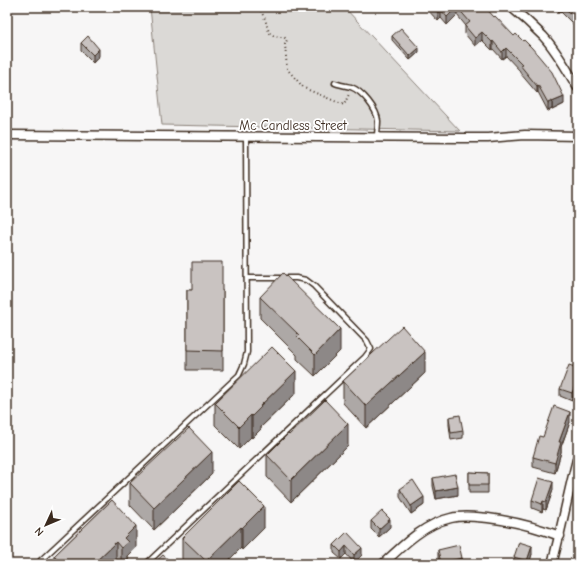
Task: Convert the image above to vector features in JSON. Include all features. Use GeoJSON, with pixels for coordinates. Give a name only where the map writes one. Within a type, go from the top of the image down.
{"type":"FeatureCollection","features":[{"type":"Feature","properties":{"kind":"street"},"geometry":{"type":"LineString","coordinates":[[511,7],[544,37],[560,58],[578,88]]}},
{"type":"Feature","properties":{"kind":"street","name":"Mc Candless Street"},"geometry":{"type":"LineString","coordinates":[[7,135],[376,138],[488,138],[525,135],[578,136]]}},
{"type":"Feature","properties":{"kind":"street"},"geometry":{"type":"LineString","coordinates":[[552,564],[560,536],[572,476],[578,456]]}},
{"type":"Feature","properties":{"kind":"street"},"geometry":{"type":"LineString","coordinates":[[383,564],[417,534],[433,525],[451,518],[468,516],[510,521],[538,528],[560,536]]}},
{"type":"Feature","properties":{"kind":"lane"},"geometry":{"type":"LineString","coordinates":[[335,83],[352,88],[365,97],[374,109],[378,122],[376,138]]}},
{"type":"Feature","properties":{"kind":"lane"},"geometry":{"type":"LineString","coordinates":[[38,564],[239,375],[247,352],[246,137]]}},
{"type":"Feature","properties":{"kind":"lane"},"geometry":{"type":"LineString","coordinates":[[146,564],[365,357],[371,349],[366,341],[314,286],[306,280],[296,278],[247,278]]}},
{"type":"Feature","properties":{"kind":"path"},"geometry":{"type":"LineString","coordinates":[[259,7],[264,17],[267,29],[271,34],[284,37],[287,40],[287,70],[304,88],[344,105],[352,88]]}},
{"type":"Feature","properties":{"kind":"shaded area"},"geometry":{"type":"Polygon","coordinates":[[[150,7],[344,7],[460,131],[162,125],[150,7]]]}},
{"type":"Feature","properties":{"kind":"building"},"geometry":{"type":"Polygon","coordinates":[[[432,7],[457,7],[447,17],[441,10],[438,13],[432,7]]]}},
{"type":"Feature","properties":{"kind":"building"},"geometry":{"type":"Polygon","coordinates":[[[457,7],[485,7],[514,36],[516,34],[532,48],[552,72],[564,97],[548,103],[538,85],[537,86],[520,65],[522,64],[506,48],[502,52],[493,41],[492,42],[482,32],[475,38],[465,26],[470,22],[457,7]]]}},
{"type":"Feature","properties":{"kind":"building"},"geometry":{"type":"Polygon","coordinates":[[[564,7],[578,7],[578,24],[574,17],[564,7]]]}},
{"type":"Feature","properties":{"kind":"building"},"geometry":{"type":"Polygon","coordinates":[[[401,28],[419,48],[410,56],[392,36],[401,28]]]}},
{"type":"Feature","properties":{"kind":"building"},"geometry":{"type":"Polygon","coordinates":[[[88,36],[99,49],[93,55],[81,43],[88,36]]]}},
{"type":"Feature","properties":{"kind":"building"},"geometry":{"type":"Polygon","coordinates":[[[192,262],[222,262],[223,351],[187,350],[187,290],[192,290],[192,262]]]}},
{"type":"Feature","properties":{"kind":"building"},"geometry":{"type":"Polygon","coordinates":[[[283,273],[340,329],[315,355],[297,337],[299,335],[260,297],[283,273]]]}},
{"type":"Feature","properties":{"kind":"building"},"geometry":{"type":"Polygon","coordinates":[[[402,326],[425,352],[366,406],[343,381],[402,326]]]}},
{"type":"Feature","properties":{"kind":"building"},"geometry":{"type":"Polygon","coordinates":[[[272,347],[296,371],[260,406],[261,407],[252,416],[251,415],[239,427],[215,403],[272,347]]]}},
{"type":"Feature","properties":{"kind":"building"},"geometry":{"type":"Polygon","coordinates":[[[569,365],[578,368],[578,378],[572,393],[560,389],[569,365]]]}},
{"type":"Feature","properties":{"kind":"building"},"geometry":{"type":"Polygon","coordinates":[[[325,400],[348,424],[291,480],[267,455],[325,400]]]}},
{"type":"Feature","properties":{"kind":"building"},"geometry":{"type":"Polygon","coordinates":[[[554,406],[570,412],[559,442],[561,442],[555,463],[533,457],[539,436],[543,437],[554,406]]]}},
{"type":"Feature","properties":{"kind":"building"},"geometry":{"type":"Polygon","coordinates":[[[460,415],[463,431],[451,433],[449,417],[460,415]]]}},
{"type":"Feature","properties":{"kind":"building"},"geometry":{"type":"Polygon","coordinates":[[[189,428],[212,452],[154,508],[130,483],[189,428]]]}},
{"type":"Feature","properties":{"kind":"building"},"geometry":{"type":"Polygon","coordinates":[[[469,472],[488,473],[488,485],[469,485],[469,472]]]}},
{"type":"Feature","properties":{"kind":"building"},"geometry":{"type":"Polygon","coordinates":[[[455,474],[458,487],[436,491],[433,478],[455,474]]]}},
{"type":"Feature","properties":{"kind":"building"},"geometry":{"type":"Polygon","coordinates":[[[539,478],[553,482],[546,502],[543,501],[542,504],[532,500],[539,478]]]}},
{"type":"Feature","properties":{"kind":"building"},"geometry":{"type":"Polygon","coordinates":[[[413,480],[424,497],[411,506],[400,489],[413,480]]]}},
{"type":"Feature","properties":{"kind":"building"},"geometry":{"type":"Polygon","coordinates":[[[239,481],[264,506],[206,561],[182,538],[239,481]]]}},
{"type":"Feature","properties":{"kind":"building"},"geometry":{"type":"Polygon","coordinates":[[[112,500],[136,526],[124,538],[128,542],[121,548],[116,542],[94,563],[95,564],[61,564],[54,556],[112,500]]]}},
{"type":"Feature","properties":{"kind":"building"},"geometry":{"type":"Polygon","coordinates":[[[382,511],[390,519],[379,529],[371,521],[382,511]]]}},
{"type":"Feature","properties":{"kind":"building"},"geometry":{"type":"Polygon","coordinates":[[[347,532],[362,548],[354,555],[346,546],[341,552],[334,545],[347,532]]]}},
{"type":"Feature","properties":{"kind":"building"},"geometry":{"type":"Polygon","coordinates":[[[519,542],[532,546],[527,561],[514,557],[519,542]]]}},
{"type":"Feature","properties":{"kind":"building"},"geometry":{"type":"Polygon","coordinates":[[[459,545],[462,558],[441,563],[438,550],[459,545]]]}},
{"type":"Feature","properties":{"kind":"building"},"geometry":{"type":"Polygon","coordinates":[[[163,555],[173,564],[153,564],[163,555]]]}},
{"type":"Feature","properties":{"kind":"building"},"geometry":{"type":"Polygon","coordinates":[[[424,559],[428,564],[419,564],[424,559]]]}},
{"type":"Feature","properties":{"kind":"building"},"geometry":{"type":"Polygon","coordinates":[[[329,560],[333,564],[325,564],[329,560]]]}}]}
